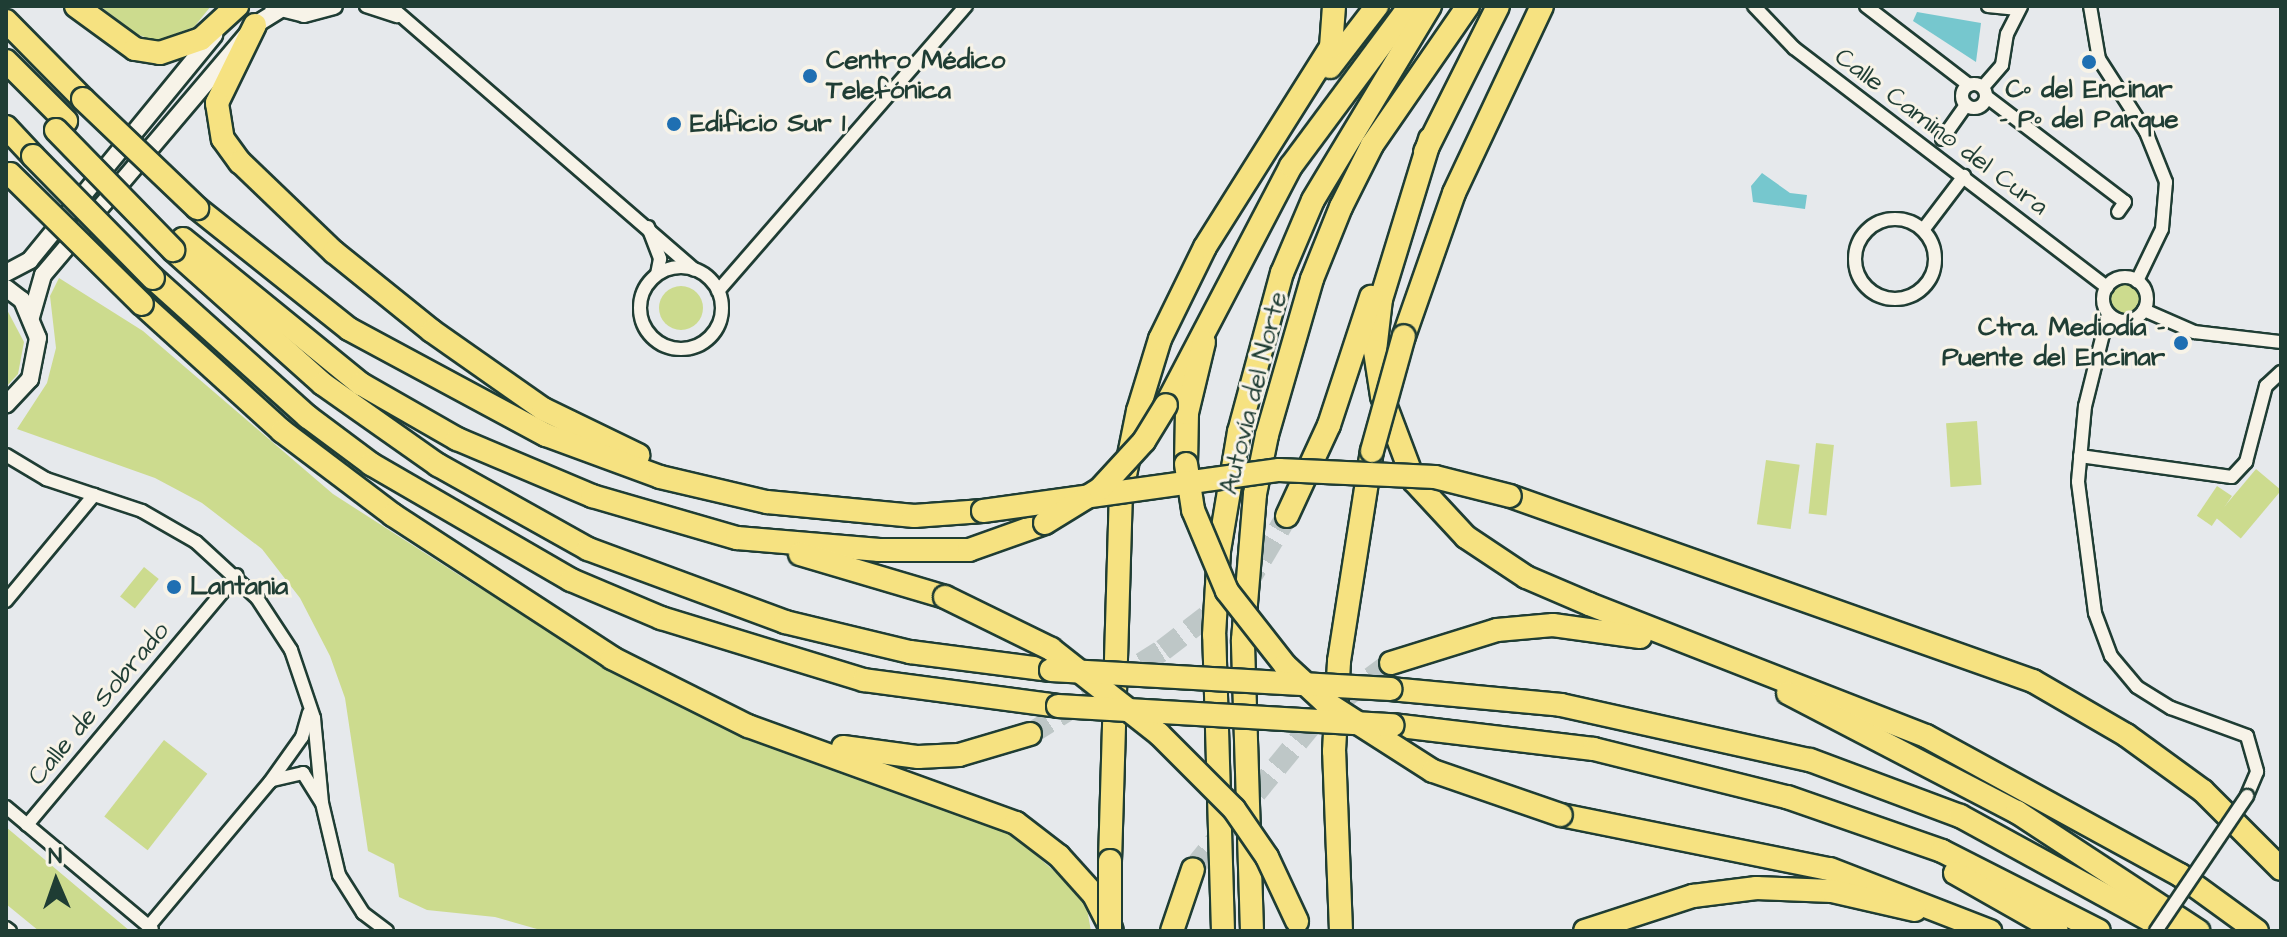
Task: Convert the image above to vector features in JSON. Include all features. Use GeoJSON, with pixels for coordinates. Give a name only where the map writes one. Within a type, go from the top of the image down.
{"type":"FeatureCollection","features":[{"type":"Feature","properties":{"kind":"highway"},"geometry":{"type":"LineString","coordinates":[[76,6],[135,49],[160,53],[201,39],[238,6]]}},
{"type":"Feature","properties":{"kind":"highway"},"geometry":{"type":"LineString","coordinates":[[1111,931],[1110,861],[1121,495],[1138,411],[1160,339],[1205,247],[1331,47],[1334,6]]}},
{"type":"Feature","properties":{"kind":"highway"},"geometry":{"type":"LineString","coordinates":[[1268,148],[1377,6]]}},
{"type":"Feature","properties":{"kind":"highway"},"geometry":{"type":"LineString","coordinates":[[737,538],[969,550],[1045,523],[1100,489],[1144,441],[1166,405],[1217,299],[1291,166],[1410,6]]}},
{"type":"Feature","properties":{"kind":"highway","name":"Autovía del Norte"},"geometry":{"type":"LineString","coordinates":[[1223,931],[1214,635],[1219,551],[1242,418],[1282,273],[1313,200],[1430,6]]}},
{"type":"Feature","properties":{"kind":"highway","name":"Autovía del Norte"},"geometry":{"type":"LineString","coordinates":[[1252,931],[1242,771],[1243,640],[1255,494],[1267,435],[1312,279],[1341,207],[1372,145],[1468,6]]}},
{"type":"Feature","properties":{"kind":"highway"},"geometry":{"type":"LineString","coordinates":[[1287,516],[1329,425],[1430,139],[1498,6]]}},
{"type":"Feature","properties":{"kind":"highway"},"geometry":{"type":"LineString","coordinates":[[1341,931],[1334,751],[1339,661],[1372,451],[1404,336],[1454,193],[1542,6]]}},
{"type":"Feature","properties":{"kind":"highway"},"geometry":{"type":"LineString","coordinates":[[1516,59],[1552,6]]}},
{"type":"Feature","properties":{"kind":"highway"},"geometry":{"type":"LineString","coordinates":[[6,21],[197,208],[349,329],[447,387],[546,435],[660,477],[767,502],[914,516],[983,511],[1279,470],[1435,477],[1510,496],[2033,681],[2126,735],[2203,791],[2281,869]]}},
{"type":"Feature","properties":{"kind":"highway"},"geometry":{"type":"LineString","coordinates":[[255,25],[220,93],[223,139],[334,252],[543,409],[627,451],[767,502]]}},
{"type":"Feature","properties":{"kind":"highway"},"geometry":{"type":"LineString","coordinates":[[6,61],[61,125]]}},
{"type":"Feature","properties":{"kind":"highway"},"geometry":{"type":"LineString","coordinates":[[6,74],[323,384],[438,465],[588,549],[785,622],[910,652],[1051,670],[1390,689],[1561,705],[1729,738],[1824,765],[1960,816],[2170,931]]}},
{"type":"Feature","properties":{"kind":"highway"},"geometry":{"type":"LineString","coordinates":[[6,127],[153,278],[308,417],[371,464],[571,580],[661,618],[836,673],[1058,706],[1392,725],[1594,749],[1787,797],[1942,851],[2099,931]]}},
{"type":"Feature","properties":{"kind":"highway"},"geometry":{"type":"LineString","coordinates":[[1430,139],[1381,299],[1375,351],[1382,396],[1414,481],[1466,537],[1526,577],[1576,599],[1926,736],[2180,875],[2257,931]]}},
{"type":"Feature","properties":{"kind":"highway"},"geometry":{"type":"LineString","coordinates":[[8,171],[142,304],[282,431],[393,515],[612,658],[748,726],[1016,823],[1059,856],[1094,895],[1111,931]]}},
{"type":"Feature","properties":{"kind":"highway"},"geometry":{"type":"LineString","coordinates":[[178,244],[361,384],[457,439],[592,496],[945,597],[1051,649],[1159,734],[1234,809],[1267,857],[1298,926]]}},
{"type":"Feature","properties":{"kind":"highway"},"geometry":{"type":"LineString","coordinates":[[1217,299],[1187,413],[1186,464],[1193,510],[1227,591],[1285,665],[1325,702],[1433,771],[1561,815],[1830,869],[1903,892],[1990,931]]}},
{"type":"Feature","properties":{"kind":"highway"},"geometry":{"type":"LineString","coordinates":[[517,595],[797,735],[864,753],[918,757],[959,755],[1030,734]]}},
{"type":"Feature","properties":{"kind":"highway"},"geometry":{"type":"LineString","coordinates":[[1391,663],[1440,643],[1553,625],[1610,629],[1680,648],[1913,753],[2017,812],[2198,931]]}},
{"type":"Feature","properties":{"kind":"highway"},"geometry":{"type":"LineString","coordinates":[[1787,797],[1804,811],[1919,855],[2057,931]]}},
{"type":"Feature","properties":{"kind":"highway"},"geometry":{"type":"LineString","coordinates":[[1172,931],[1193,869]]}},
{"type":"Feature","properties":{"kind":"highway"},"geometry":{"type":"LineString","coordinates":[[1585,931],[1693,896],[1756,888],[1832,891],[1911,908],[1971,931]]}},
{"type":"Feature","properties":{"kind":"street"},"geometry":{"type":"LineString","coordinates":[[6,273],[30,260],[238,6]]}},
{"type":"Feature","properties":{"kind":"street"},"geometry":{"type":"LineString","coordinates":[[6,405],[30,379],[37,359],[31,317],[43,275],[255,25],[276,8],[304,14],[334,6]]}},
{"type":"Feature","properties":{"kind":"street"},"geometry":{"type":"LineString","coordinates":[[366,6],[401,17]]}},
{"type":"Feature","properties":{"kind":"street"},"geometry":{"type":"LineString","coordinates":[[390,6],[645,221],[718,291],[721,316],[710,338],[701,347],[673,349],[642,324],[641,296],[657,274],[660,259],[645,221]]}},
{"type":"Feature","properties":{"kind":"street"},"geometry":{"type":"LineString","coordinates":[[718,291],[742,270],[966,6]]}},
{"type":"Feature","properties":{"kind":"street","name":"Calle Camino del Cura"},"geometry":{"type":"LineString","coordinates":[[1754,6],[1794,48],[2107,287]]}},
{"type":"Feature","properties":{"kind":"street"},"geometry":{"type":"LineString","coordinates":[[1866,6],[1969,85],[1985,92],[2125,202],[2118,212]]}},
{"type":"Feature","properties":{"kind":"street"},"geometry":{"type":"LineString","coordinates":[[1966,105],[1979,108],[2002,65],[2019,8],[1988,6]]}},
{"type":"Feature","properties":{"kind":"street"},"geometry":{"type":"LineString","coordinates":[[2090,6],[2099,59],[2146,132],[2166,182],[2162,229],[2137,281]]}},
{"type":"Feature","properties":{"kind":"street"},"geometry":{"type":"LineString","coordinates":[[1942,139],[1966,105],[1963,91],[1969,85]]}},
{"type":"Feature","properties":{"kind":"street"},"geometry":{"type":"LineString","coordinates":[[1923,230],[1964,176]]}},
{"type":"Feature","properties":{"kind":"street"},"geometry":{"type":"LineString","coordinates":[[1899,219],[1923,230],[1935,266],[1922,289],[1897,299],[1872,292],[1856,270],[1864,233],[1899,219]]}},
{"type":"Feature","properties":{"kind":"street"},"geometry":{"type":"LineString","coordinates":[[657,274],[675,267],[742,270]]}},
{"type":"Feature","properties":{"kind":"street"},"geometry":{"type":"LineString","coordinates":[[2144,310],[2146,294],[2137,281],[2121,278],[2107,287],[2107,335],[2085,406],[2080,456],[2086,563],[2111,656],[2150,697],[2247,736],[2257,772],[2247,796],[2156,931]]}},
{"type":"Feature","properties":{"kind":"street"},"geometry":{"type":"LineString","coordinates":[[6,288],[31,317]]}},
{"type":"Feature","properties":{"kind":"street"},"geometry":{"type":"LineString","coordinates":[[2107,335],[2121,321],[2144,310]]}},
{"type":"Feature","properties":{"kind":"street"},"geometry":{"type":"LineString","coordinates":[[2144,310],[2178,328],[2281,342]]}},
{"type":"Feature","properties":{"kind":"street"},"geometry":{"type":"LineString","coordinates":[[2108,314],[2121,321]]}},
{"type":"Feature","properties":{"kind":"street"},"geometry":{"type":"LineString","coordinates":[[2080,456],[2232,477],[2246,462],[2266,386],[2281,372]]}},
{"type":"Feature","properties":{"kind":"street"},"geometry":{"type":"LineString","coordinates":[[2266,386],[2281,391]]}},
{"type":"Feature","properties":{"kind":"street"},"geometry":{"type":"LineString","coordinates":[[7,453],[46,479],[142,511],[237,575],[291,650],[310,704],[322,803],[339,875],[381,930]]}},
{"type":"Feature","properties":{"kind":"street"},"geometry":{"type":"LineString","coordinates":[[6,601],[94,495]]}},
{"type":"Feature","properties":{"kind":"street","name":"Calle de Sobrado"},"geometry":{"type":"LineString","coordinates":[[27,825],[237,575]]}},
{"type":"Feature","properties":{"kind":"street"},"geometry":{"type":"LineString","coordinates":[[6,807],[152,928],[270,782],[302,737],[310,704]]}},
{"type":"Feature","properties":{"kind":"street"},"geometry":{"type":"LineString","coordinates":[[270,782],[303,773],[322,803]]}},
{"type":"Feature","properties":{"kind":"green space"},"geometry":{"type":"Polygon","coordinates":[[[100,6],[211,6],[194,27],[156,41],[136,34],[100,6]]]}},
{"type":"Feature","properties":{"kind":"green space"},"geometry":{"type":"Polygon","coordinates":[[[59,278],[143,331],[333,494],[473,584],[662,692],[798,756],[963,811],[1014,836],[1085,898],[1091,931],[544,931],[495,917],[427,910],[399,897],[394,864],[368,851],[345,698],[330,656],[300,598],[262,549],[202,503],[155,478],[17,429],[47,383],[56,348],[50,296],[59,278]]]}},
{"type":"Feature","properties":{"kind":"green space"},"geometry":{"type":"Polygon","coordinates":[[[2124,284],[2135,289],[2140,300],[2135,311],[2124,316],[2113,311],[2108,300],[2113,289],[2124,284]]]}},
{"type":"Feature","properties":{"kind":"green space"},"geometry":{"type":"Polygon","coordinates":[[[681,286],[696,293],[703,308],[696,323],[681,330],[666,323],[659,308],[666,293],[681,286]]]}},
{"type":"Feature","properties":{"kind":"green space"},"geometry":{"type":"Polygon","coordinates":[[[6,308],[24,342],[18,374],[6,387],[6,308]]]}},
{"type":"Feature","properties":{"kind":"green space"},"geometry":{"type":"Polygon","coordinates":[[[1977,421],[1981,485],[1951,487],[1946,423],[1977,421]]]}},
{"type":"Feature","properties":{"kind":"green space"},"geometry":{"type":"Polygon","coordinates":[[[1816,443],[1834,445],[1826,515],[1809,514],[1816,443]]]}},
{"type":"Feature","properties":{"kind":"green space"},"geometry":{"type":"Polygon","coordinates":[[[1766,460],[1800,465],[1791,529],[1757,524],[1766,460]]]}},
{"type":"Feature","properties":{"kind":"green space"},"geometry":{"type":"Polygon","coordinates":[[[2256,469],[2281,491],[2241,538],[2216,517],[2256,469]]]}},
{"type":"Feature","properties":{"kind":"green space"},"geometry":{"type":"Polygon","coordinates":[[[2217,486],[2232,496],[2212,526],[2197,516],[2217,486]]]}},
{"type":"Feature","properties":{"kind":"green space"},"geometry":{"type":"Polygon","coordinates":[[[144,567],[159,579],[135,608],[120,597],[144,567]]]}},
{"type":"Feature","properties":{"kind":"green space"},"geometry":{"type":"Polygon","coordinates":[[[164,740],[207,774],[148,850],[104,816],[164,740]]]}},
{"type":"Feature","properties":{"kind":"green space"},"geometry":{"type":"Polygon","coordinates":[[[6,827],[130,931],[39,931],[6,904],[6,827]]]}},
{"type":"Feature","properties":{"kind":"water"},"geometry":{"type":"Polygon","coordinates":[[[1917,12],[1981,23],[1976,62],[1913,21],[1917,12]]]}},
{"type":"Feature","properties":{"kind":"water"},"geometry":{"type":"Polygon","coordinates":[[[1762,173],[1790,193],[1807,195],[1805,209],[1753,202],[1751,186],[1762,173]]]}},
{"type":"Feature","properties":{"kind":"tunnel"},"geometry":{"type":"LineString","coordinates":[[1030,734],[1163,650],[1245,587],[1287,516]]}},
{"type":"Feature","properties":{"kind":"tunnel"},"geometry":{"type":"LineString","coordinates":[[1193,869],[1318,717],[1391,663]]}},
{"type":"Feature","properties":{"kind":"place","name":"Cº del Encinar - Pº del Parque"},"geometry":{"type":"Point","coordinates":[2089,62]}},
{"type":"Feature","properties":{"kind":"place","name":"Centro Médico Telefónica"},"geometry":{"type":"Point","coordinates":[810,76]}},
{"type":"Feature","properties":{"kind":"place","name":"Edificio Sur 1"},"geometry":{"type":"Point","coordinates":[674,124]}},
{"type":"Feature","properties":{"kind":"place","name":"Ctra. Mediodía - Puente del Encinar"},"geometry":{"type":"Point","coordinates":[2181,343]}},
{"type":"Feature","properties":{"kind":"place","name":"Lantania"},"geometry":{"type":"Point","coordinates":[174,587]}}]}
